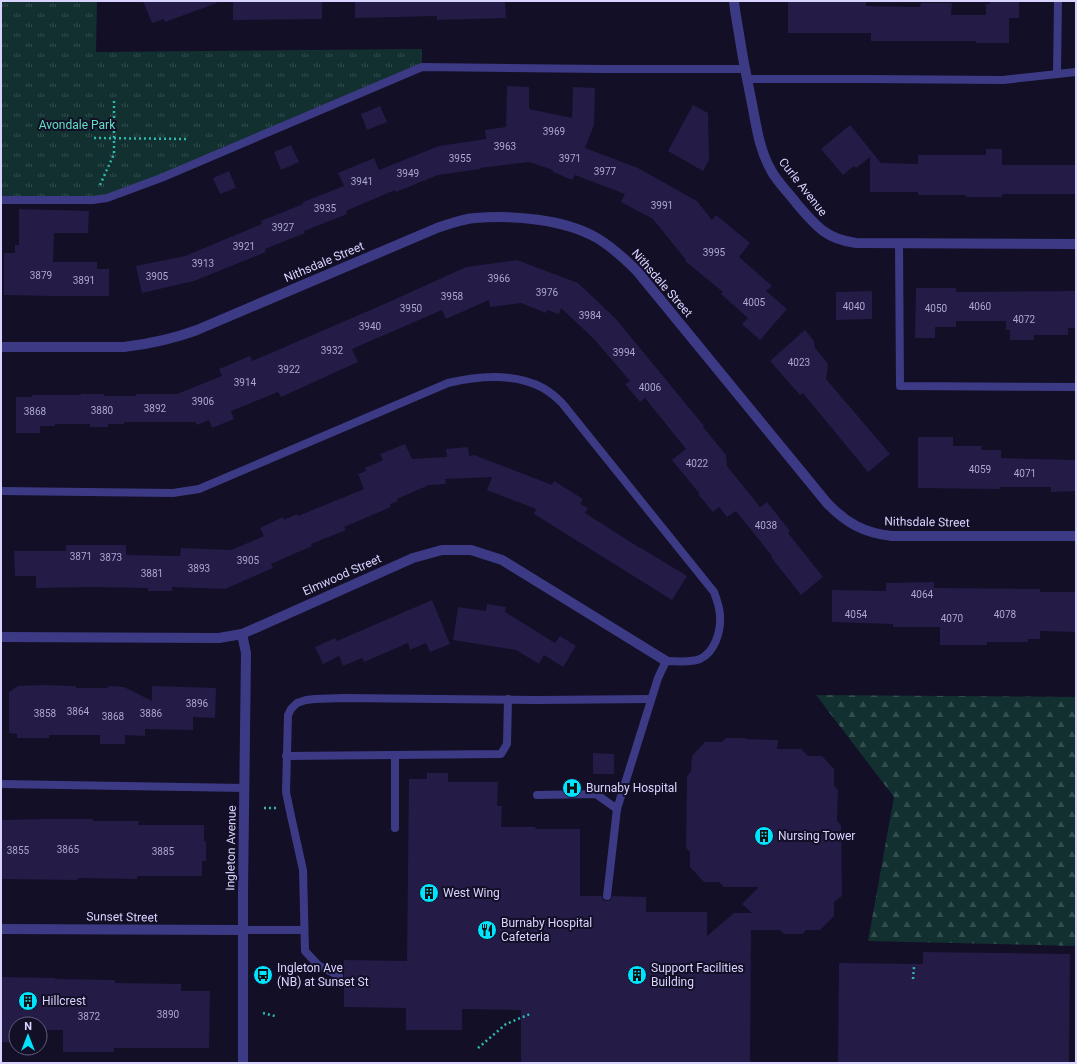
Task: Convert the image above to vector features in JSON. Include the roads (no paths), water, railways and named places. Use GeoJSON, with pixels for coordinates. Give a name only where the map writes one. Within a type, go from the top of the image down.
{"type":"FeatureCollection","features":[{"type":"Feature","properties":{"kind":"street","name":"Curle Avenue"},"geometry":{"type":"LineString","coordinates":[[734,1],[744,69],[760,141],[766,160],[772,171],[812,222],[829,236],[847,242],[856,243],[1076,244]]}},
{"type":"Feature","properties":{"kind":"street","name":"Nithsdale Street"},"geometry":{"type":"LineString","coordinates":[[1,347],[124,347],[179,337],[437,228],[455,222],[474,218],[498,217],[543,220],[574,228],[597,238],[625,259],[642,277],[828,503],[842,516],[859,528],[870,532],[892,536],[1076,536]]}},
{"type":"Feature","properties":{"kind":"street","name":"Elmwood Street"},"geometry":{"type":"LineString","coordinates":[[1,638],[219,638],[242,634],[413,558],[442,550],[471,550],[502,560],[666,661]]}},
{"type":"Feature","properties":{"kind":"street","name":"Ingleton Avenue"},"geometry":{"type":"LineString","coordinates":[[242,634],[246,654],[243,1063]]}},
{"type":"Feature","properties":{"kind":"street","name":"Sunset Street"},"geometry":{"type":"LineString","coordinates":[[1,929],[243,930]]}},
{"type":"Feature","properties":{"kind":"lane"},"geometry":{"type":"LineString","coordinates":[[1057,74],[1058,1]]}},
{"type":"Feature","properties":{"kind":"lane"},"geometry":{"type":"LineString","coordinates":[[1,200],[93,200],[107,198],[161,178],[422,67],[744,69]]}},
{"type":"Feature","properties":{"kind":"lane"},"geometry":{"type":"LineString","coordinates":[[747,79],[1003,80],[1076,72]]}},
{"type":"Feature","properties":{"kind":"lane"},"geometry":{"type":"LineString","coordinates":[[899,243],[900,386],[1076,387]]}},
{"type":"Feature","properties":{"kind":"lane"},"geometry":{"type":"LineString","coordinates":[[1,491],[173,493],[199,489],[448,383],[462,379],[493,377],[511,378],[527,381],[553,394],[562,403],[714,592],[720,616],[718,636],[711,651],[705,656],[693,661],[666,661],[658,678],[617,809],[607,896]]}},
{"type":"Feature","properties":{"kind":"lane"},"geometry":{"type":"LineString","coordinates":[[339,976],[318,965],[305,951],[303,870],[290,816],[286,792],[288,715],[297,703],[306,700],[344,698],[652,699]]}},
{"type":"Feature","properties":{"kind":"lane"},"geometry":{"type":"LineString","coordinates":[[286,756],[501,754],[507,744],[508,699]]}},
{"type":"Feature","properties":{"kind":"lane"},"geometry":{"type":"LineString","coordinates":[[395,755],[395,828]]}},
{"type":"Feature","properties":{"kind":"lane"},"geometry":{"type":"LineString","coordinates":[[1,784],[245,788]]}},
{"type":"Feature","properties":{"kind":"lane"},"geometry":{"type":"LineString","coordinates":[[537,795],[596,794],[617,809]]}},
{"type":"Feature","properties":{"kind":"lane"},"geometry":{"type":"LineString","coordinates":[[243,930],[304,930]]}},
{"type":"Feature","properties":{"kind":"place","name":"Burnaby Hospital"},"geometry":{"type":"Point","coordinates":[572,788]}},
{"type":"Feature","properties":{"kind":"place","name":"Nursing Tower"},"geometry":{"type":"Point","coordinates":[764,836]}},
{"type":"Feature","properties":{"kind":"place","name":"West Wing"},"geometry":{"type":"Point","coordinates":[429,893]}},
{"type":"Feature","properties":{"kind":"place","name":"Burnaby Hospital Cafeteria"},"geometry":{"type":"Point","coordinates":[487,930]}},
{"type":"Feature","properties":{"kind":"place","name":"Ingleton Ave (NB) at Sunset St"},"geometry":{"type":"Point","coordinates":[263,975]}},
{"type":"Feature","properties":{"kind":"place","name":"Support Facilities Building"},"geometry":{"type":"Point","coordinates":[637,975]}},
{"type":"Feature","properties":{"kind":"place","name":"Hillcrest"},"geometry":{"type":"Point","coordinates":[28,1001]}},
{"type":"Feature","properties":{"kind":"park label","name":"Avondale Park"},"geometry":{"type":"Point","coordinates":[77,125]}}]}
